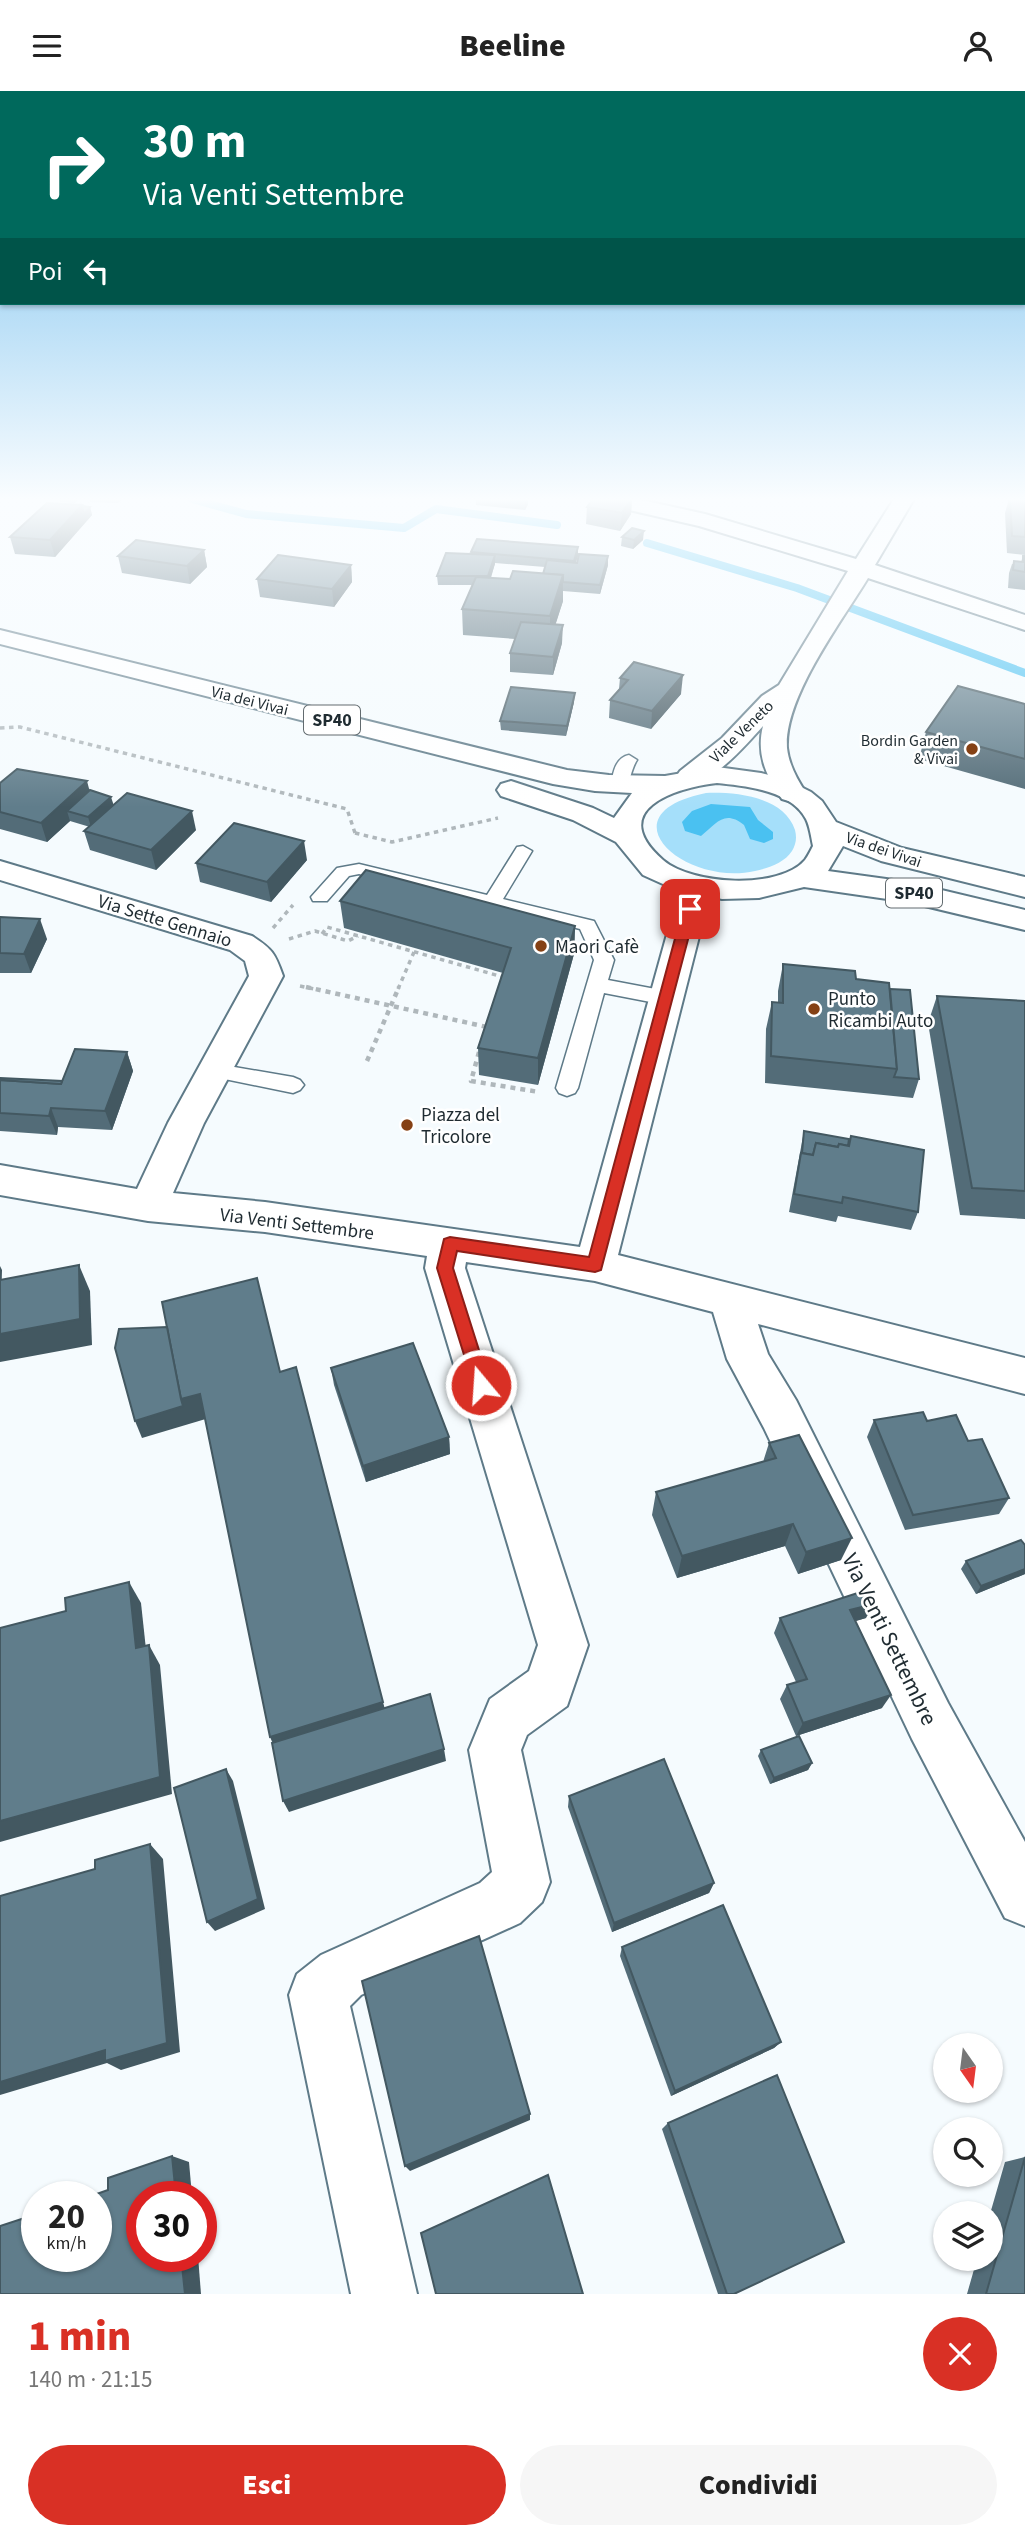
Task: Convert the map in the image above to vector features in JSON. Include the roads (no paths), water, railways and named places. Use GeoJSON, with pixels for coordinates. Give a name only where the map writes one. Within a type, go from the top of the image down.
{"type":"FeatureCollection","features":[{"type":"Feature","properties":{"kind":"street","name":"Viale Veneto"},"geometry":{"type":"LineString","coordinates":[[792,793],[776,770],[775,733],[793,685],[841,602]]}},
{"type":"Feature","properties":{"kind":"street"},"geometry":{"type":"LineString","coordinates":[[962,602],[1025,623]]}},
{"type":"Feature","properties":{"kind":"street","name":"Via dei Vivai"},"geometry":{"type":"LineString","coordinates":[[0,637],[582,783],[619,785],[678,781]]}},
{"type":"Feature","properties":{"kind":"street","name":"Via dei Vivai"},"geometry":{"type":"LineString","coordinates":[[0,660],[536,797],[583,814],[628,836]]}},
{"type":"Feature","properties":{"kind":"street","name":"Viale Veneto"},"geometry":{"type":"LineString","coordinates":[[678,781],[732,744],[771,702],[793,685]]}},
{"type":"Feature","properties":{"kind":"street","name":"SP40"},"geometry":{"type":"LineString","coordinates":[[628,836],[636,852],[652,867],[673,879],[700,888],[727,892],[780,887],[801,877],[819,863],[828,846],[826,828],[816,811],[792,793],[746,777],[718,775],[678,781]]}},
{"type":"Feature","properties":{"kind":"street"},"geometry":{"type":"LineString","coordinates":[[628,836],[628,821],[634,806],[648,794],[678,781]]}},
{"type":"Feature","properties":{"kind":"street","name":"Via dei Vivai"},"geometry":{"type":"LineString","coordinates":[[826,828],[892,855],[1025,887]]}},
{"type":"Feature","properties":{"kind":"street","name":"Via Sette Gennaio"},"geometry":{"type":"LineString","coordinates":[[0,870],[241,943],[260,956],[266,976],[217,1071],[186,1123],[148,1206]]}},
{"type":"Feature","properties":{"kind":"street","name":"Via dei Vivai"},"geometry":{"type":"LineString","coordinates":[[801,877],[908,892],[1025,920]]}},
{"type":"Feature","properties":{"kind":"street"},"geometry":{"type":"LineString","coordinates":[[595,1265],[690,909],[700,888]]}},
{"type":"Feature","properties":{"kind":"street","name":"Via Venti Settembre"},"geometry":{"type":"LineString","coordinates":[[0,1180],[148,1206],[265,1217],[595,1265],[1025,1376]]}},
{"type":"Feature","properties":{"kind":"street"},"geometry":{"type":"LineString","coordinates":[[384,2294],[318,1995],[341,1975],[500,1903],[522,1882],[495,1750],[508,1717],[549,1688],[563,1645],[445,1268],[450,1243]]}},
{"type":"Feature","properties":{"kind":"street","name":"Via Venti Settembre"},"geometry":{"type":"LineString","coordinates":[[730,1300],[748,1359],[780,1414],[930,1721],[1025,1898]]}},
{"type":"Feature","properties":{"kind":"lane"},"geometry":{"type":"LineString","coordinates":[[619,785],[622,769],[629,759]]}},
{"type":"Feature","properties":{"kind":"lane"},"geometry":{"type":"LineString","coordinates":[[492,902],[523,851]]}},
{"type":"Feature","properties":{"kind":"lane"},"geometry":{"type":"LineString","coordinates":[[320,897],[343,872],[359,869],[587,925],[604,960],[567,1088]]}},
{"type":"Feature","properties":{"kind":"lane"},"geometry":{"type":"LineString","coordinates":[[597,985],[666,998]]}},
{"type":"Feature","properties":{"kind":"lane"},"geometry":{"type":"LineString","coordinates":[[217,1071],[293,1085]]}},
{"type":"Feature","properties":{"kind":"water"},"geometry":{"type":"Polygon","coordinates":[[[711,804],[750,807],[758,820],[773,832],[773,839],[764,843],[750,839],[744,825],[731,818],[716,823],[701,836],[685,831],[682,822],[692,811],[711,804]]]}},
{"type":"Feature","properties":{"kind":"waterway"},"geometry":{"type":"LineString","coordinates":[[834,602],[1025,673]]}},
{"type":"Feature","properties":{"kind":"place","name":"Bordin Garden & Vivai"},"geometry":{"type":"Point","coordinates":[972,749]}},
{"type":"Feature","properties":{"kind":"place","name":"Maori Cafè"},"geometry":{"type":"Point","coordinates":[541,946]}},
{"type":"Feature","properties":{"kind":"place","name":"Punto Ricambi Auto"},"geometry":{"type":"Point","coordinates":[814,1009]}},
{"type":"Feature","properties":{"kind":"place","name":"Piazza del Tricolore"},"geometry":{"type":"Point","coordinates":[407,1125]}}]}
